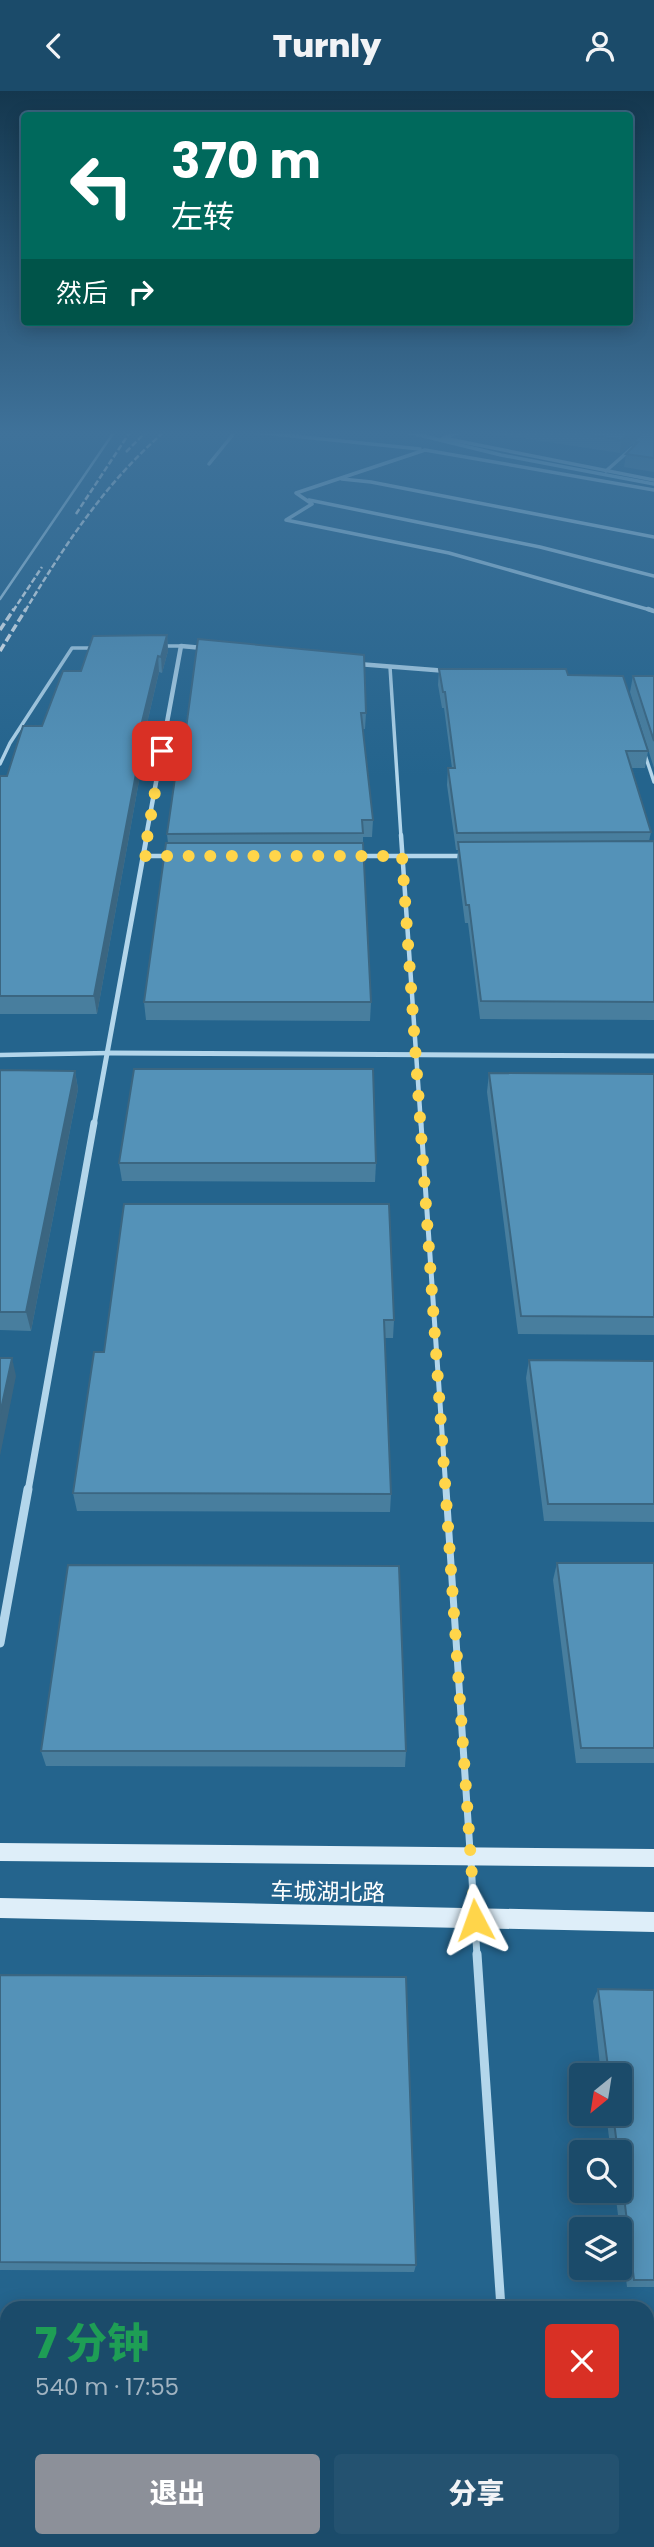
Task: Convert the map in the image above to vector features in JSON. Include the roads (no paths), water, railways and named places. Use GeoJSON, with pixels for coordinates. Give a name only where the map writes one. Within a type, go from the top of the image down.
{"type":"FeatureCollection","features":[{"type":"Feature","properties":{"kind":"main road","name":"车城湖北路"},"geometry":{"type":"LineString","coordinates":[[0,1852],[654,1858]]}},
{"type":"Feature","properties":{"kind":"main road","name":"车城湖北路"},"geometry":{"type":"LineString","coordinates":[[0,1908],[654,1922]]}},
{"type":"Feature","properties":{"kind":"street"},"geometry":{"type":"LineString","coordinates":[[417,547],[449,553],[654,611]]}},
{"type":"Feature","properties":{"kind":"street"},"geometry":{"type":"LineString","coordinates":[[538,547],[654,576]]}},
{"type":"Feature","properties":{"kind":"street"},"geometry":{"type":"LineString","coordinates":[[0,1643],[181,646],[209,649]]}},
{"type":"Feature","properties":{"kind":"street"},"geometry":{"type":"LineString","coordinates":[[348,663],[458,672]]}},
{"type":"Feature","properties":{"kind":"street"},"geometry":{"type":"LineString","coordinates":[[109,1053],[654,1056]]}},
{"type":"Feature","properties":{"kind":"lane"},"geometry":{"type":"LineString","coordinates":[[0,599],[36,547]]}},
{"type":"Feature","properties":{"kind":"lane"},"geometry":{"type":"LineString","coordinates":[[154,647],[181,646]]}},
{"type":"Feature","properties":{"kind":"lane"},"geometry":{"type":"LineString","coordinates":[[0,764],[10,743],[72,648],[100,647]]}},
{"type":"Feature","properties":{"kind":"lane"},"geometry":{"type":"LineString","coordinates":[[390,667],[501,2301]]}},
{"type":"Feature","properties":{"kind":"lane"},"geometry":{"type":"LineString","coordinates":[[642,745],[654,782]]}},
{"type":"Feature","properties":{"kind":"lane"},"geometry":{"type":"LineString","coordinates":[[144,856],[184,856]]}},
{"type":"Feature","properties":{"kind":"lane"},"geometry":{"type":"LineString","coordinates":[[348,856],[472,856]]}},
{"type":"Feature","properties":{"kind":"lane"},"geometry":{"type":"LineString","coordinates":[[0,1055],[109,1053]]}},
{"type":"Feature","properties":{"kind":"railway"},"geometry":{"type":"LineString","coordinates":[[25,611],[66,547]]}},
{"type":"Feature","properties":{"kind":"railway"},"geometry":{"type":"LineString","coordinates":[[13,611],[42,567]]}},
{"type":"Feature","properties":{"kind":"railway"},"geometry":{"type":"LineString","coordinates":[[0,630],[14,609]]}},
{"type":"Feature","properties":{"kind":"railway"},"geometry":{"type":"LineString","coordinates":[[0,651],[26,609]]}}]}
